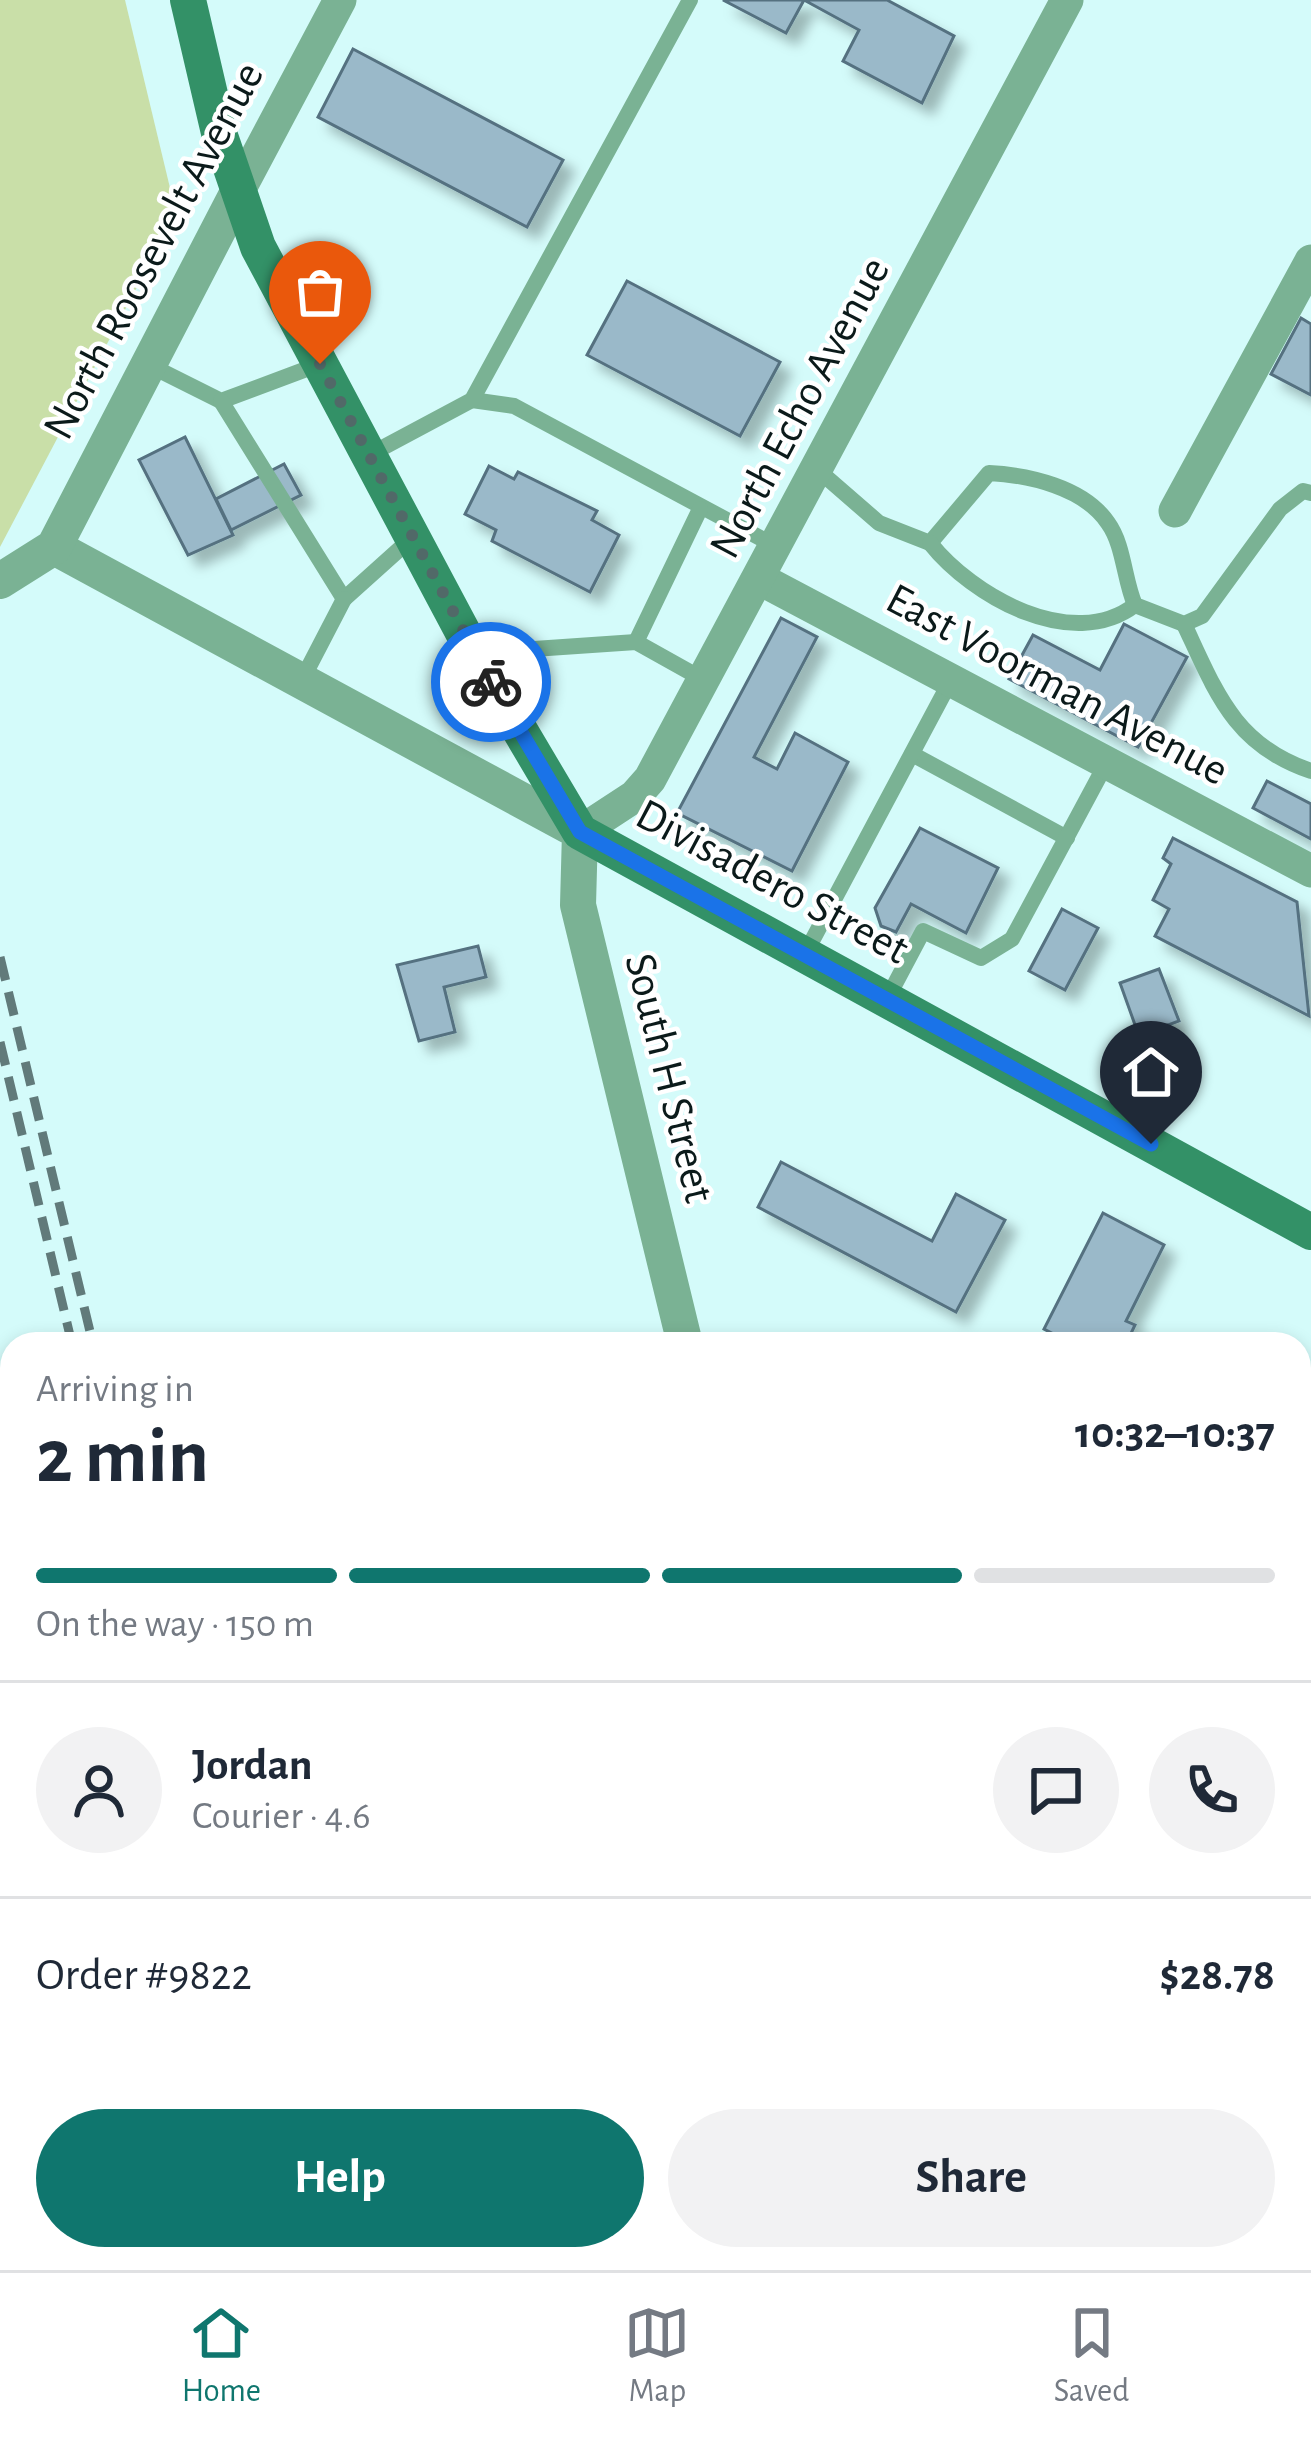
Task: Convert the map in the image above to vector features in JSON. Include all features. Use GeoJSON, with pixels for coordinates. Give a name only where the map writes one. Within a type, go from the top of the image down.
{"type":"FeatureCollection","features":[{"type":"Feature","properties":{"kind":"main road"},"geometry":{"type":"LineString","coordinates":[[188,0],[237,194],[412,537],[580,832]]}},
{"type":"Feature","properties":{"kind":"main road","name":"Divisadero Street"},"geometry":{"type":"LineString","coordinates":[[580,832],[1311,1232]]}},
{"type":"Feature","properties":{"kind":"street","name":"North Roosevelt Avenue"},"geometry":{"type":"LineString","coordinates":[[54,547],[340,0]]}},
{"type":"Feature","properties":{"kind":"street","name":"North Echo Avenue"},"geometry":{"type":"LineString","coordinates":[[580,832],[634,796],[650,779],[1065,1]]}},
{"type":"Feature","properties":{"kind":"street"},"geometry":{"type":"LineString","coordinates":[[1175,511],[1311,261]]}},
{"type":"Feature","properties":{"kind":"street"},"geometry":{"type":"LineString","coordinates":[[0,580],[54,547]]}},
{"type":"Feature","properties":{"kind":"street","name":"Divisadero Street"},"geometry":{"type":"LineString","coordinates":[[54,547],[580,832]]}},
{"type":"Feature","properties":{"kind":"street","name":"East Voorman Avenue"},"geometry":{"type":"LineString","coordinates":[[760,580],[1311,871]]}},
{"type":"Feature","properties":{"kind":"street","name":"South H Street"},"geometry":{"type":"LineString","coordinates":[[580,832],[578,905],[682,1332]]}},
{"type":"Feature","properties":{"kind":"lane"},"geometry":{"type":"LineString","coordinates":[[369,455],[472,400],[690,0]]}},
{"type":"Feature","properties":{"kind":"lane"},"geometry":{"type":"LineString","coordinates":[[221,401],[320,364]]}},
{"type":"Feature","properties":{"kind":"lane"},"geometry":{"type":"LineString","coordinates":[[148,365],[221,401],[344,599]]}},
{"type":"Feature","properties":{"kind":"lane"},"geometry":{"type":"LineString","coordinates":[[472,400],[514,406],[777,548]]}},
{"type":"Feature","properties":{"kind":"lane"},"geometry":{"type":"LineString","coordinates":[[818,470],[879,523],[930,543],[950,568],[1005,606],[1039,618],[1119,617],[1135,605]]}},
{"type":"Feature","properties":{"kind":"lane"},"geometry":{"type":"LineString","coordinates":[[930,543],[989,473],[1029,476],[1082,501],[1108,522],[1135,605]]}},
{"type":"Feature","properties":{"kind":"lane"},"geometry":{"type":"LineString","coordinates":[[1184,624],[1202,616],[1280,509],[1303,491],[1311,493]]}},
{"type":"Feature","properties":{"kind":"lane"},"geometry":{"type":"LineString","coordinates":[[636,642],[700,509]]}},
{"type":"Feature","properties":{"kind":"lane"},"geometry":{"type":"LineString","coordinates":[[303,678],[344,599],[412,537]]}},
{"type":"Feature","properties":{"kind":"lane"},"geometry":{"type":"LineString","coordinates":[[1135,605],[1184,624],[1224,709],[1270,758],[1311,771]]}},
{"type":"Feature","properties":{"kind":"lane"},"geometry":{"type":"LineString","coordinates":[[475,653],[636,642],[705,681]]}},
{"type":"Feature","properties":{"kind":"lane"},"geometry":{"type":"LineString","coordinates":[[805,955],[951,680]]}},
{"type":"Feature","properties":{"kind":"lane"},"geometry":{"type":"LineString","coordinates":[[912,754],[1067,838]]}},
{"type":"Feature","properties":{"kind":"lane"},"geometry":{"type":"LineString","coordinates":[[887,999],[923,931],[981,958],[1012,939],[1107,762]]}},
{"type":"Feature","properties":{"kind":"green space"},"geometry":{"type":"Polygon","coordinates":[[[0,0],[125,0],[176,213],[0,547],[0,0]]]}},
{"type":"Feature","properties":{"kind":"building"},"geometry":{"type":"Polygon","coordinates":[[[723,0],[804,0],[786,33],[723,0]]]}},
{"type":"Feature","properties":{"kind":"building"},"geometry":{"type":"Polygon","coordinates":[[[804,0],[887,0],[954,36],[922,103],[843,61],[859,30],[804,0]]]}},
{"type":"Feature","properties":{"kind":"building"},"geometry":{"type":"Polygon","coordinates":[[[353,49],[563,160],[527,227],[318,117],[353,49]]]}},
{"type":"Feature","properties":{"kind":"building"},"geometry":{"type":"Polygon","coordinates":[[[627,281],[780,362],[740,436],[587,355],[627,281]]]}},
{"type":"Feature","properties":{"kind":"building"},"geometry":{"type":"Polygon","coordinates":[[[1301,318],[1311,324],[1311,395],[1271,374],[1301,318]]]}},
{"type":"Feature","properties":{"kind":"building"},"geometry":{"type":"Polygon","coordinates":[[[185,437],[233,535],[188,555],[139,460],[185,437]]]}},
{"type":"Feature","properties":{"kind":"building"},"geometry":{"type":"Polygon","coordinates":[[[284,464],[301,495],[231,530],[216,499],[284,464]]]}},
{"type":"Feature","properties":{"kind":"building"},"geometry":{"type":"Polygon","coordinates":[[[489,466],[514,479],[518,472],[597,511],[592,520],[619,535],[590,592],[492,541],[496,530],[465,514],[489,466]]]}},
{"type":"Feature","properties":{"kind":"building"},"geometry":{"type":"Polygon","coordinates":[[[781,618],[817,637],[754,757],[777,769],[795,733],[848,762],[792,871],[677,813],[781,618]]]}},
{"type":"Feature","properties":{"kind":"building"},"geometry":{"type":"Polygon","coordinates":[[[1124,624],[1187,657],[1138,747],[1009,679],[1033,635],[1100,670],[1124,624]]]}},
{"type":"Feature","properties":{"kind":"building"},"geometry":{"type":"Polygon","coordinates":[[[1267,781],[1311,804],[1311,839],[1253,808],[1267,781]]]}},
{"type":"Feature","properties":{"kind":"building"},"geometry":{"type":"Polygon","coordinates":[[[920,828],[998,868],[966,933],[911,904],[896,932],[881,926],[875,908],[920,828]]]}},
{"type":"Feature","properties":{"kind":"building"},"geometry":{"type":"Polygon","coordinates":[[[1173,838],[1297,902],[1309,1016],[1155,936],[1169,909],[1153,900],[1171,864],[1163,858],[1173,838]]]}},
{"type":"Feature","properties":{"kind":"building"},"geometry":{"type":"Polygon","coordinates":[[[1062,909],[1098,928],[1065,990],[1029,971],[1062,909]]]}},
{"type":"Feature","properties":{"kind":"building"},"geometry":{"type":"Polygon","coordinates":[[[478,946],[486,977],[444,987],[455,1032],[419,1041],[397,965],[478,946]]]}},
{"type":"Feature","properties":{"kind":"building"},"geometry":{"type":"Polygon","coordinates":[[[1159,969],[1179,1021],[1139,1036],[1120,983],[1159,969]]]}},
{"type":"Feature","properties":{"kind":"building"},"geometry":{"type":"Polygon","coordinates":[[[781,1162],[932,1241],[956,1194],[1005,1220],[956,1312],[758,1207],[781,1162]]]}},
{"type":"Feature","properties":{"kind":"building"},"geometry":{"type":"Polygon","coordinates":[[[1103,1213],[1164,1245],[1126,1321],[1135,1325],[1132,1332],[1044,1329],[1103,1213]]]}},
{"type":"Feature","properties":{"kind":"railway"},"geometry":{"type":"LineString","coordinates":[[0,957],[90,1332]]}},
{"type":"Feature","properties":{"kind":"railway"},"geometry":{"type":"LineString","coordinates":[[0,1042],[69,1332]]}},
{"type":"Feature","properties":{"kind":"way so far"},"geometry":{"type":"LineString","coordinates":[[320,364],[491,682]]}},
{"type":"Feature","properties":{"kind":"route"},"geometry":{"type":"LineString","coordinates":[[491,682],[580,832],[1151,1144]]}}]}
